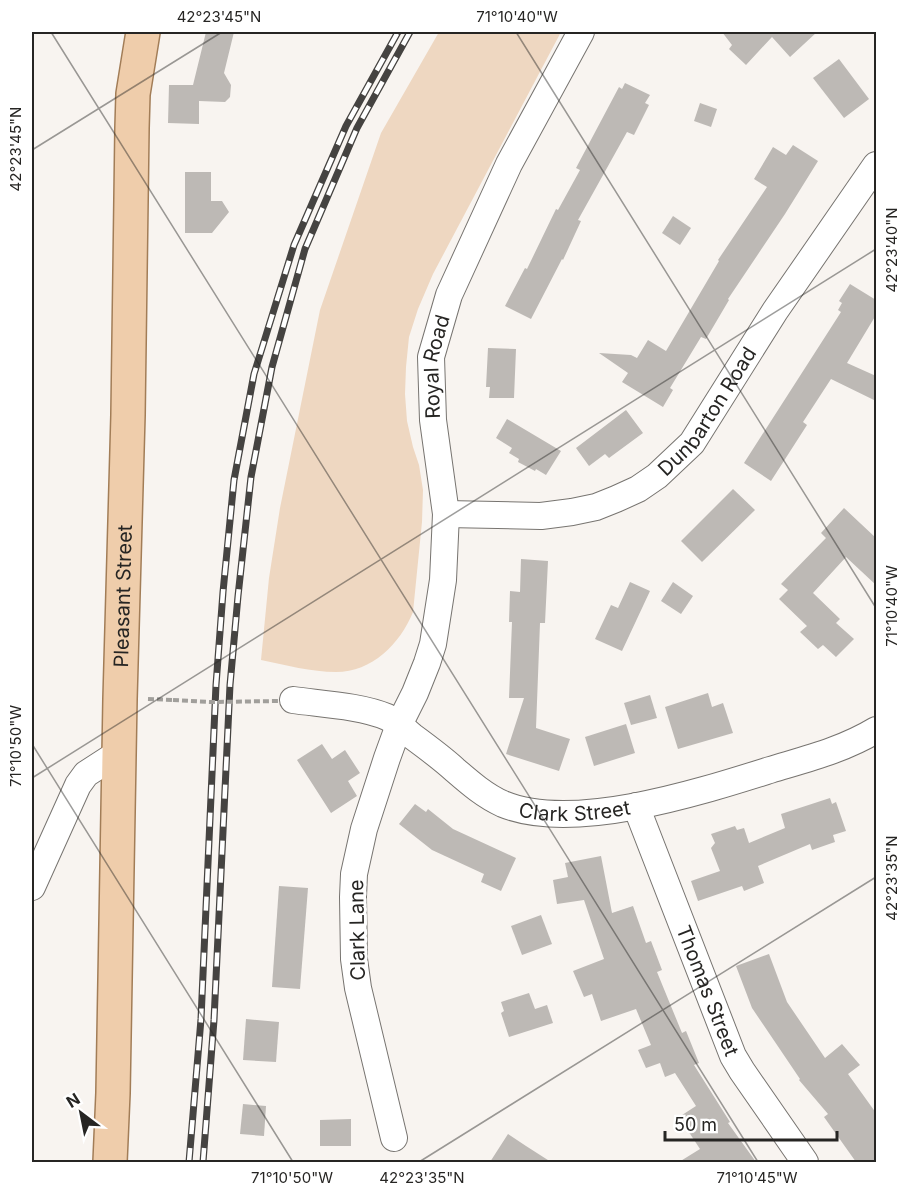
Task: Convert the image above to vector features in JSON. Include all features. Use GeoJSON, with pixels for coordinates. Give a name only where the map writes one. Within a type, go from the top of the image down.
{"type":"FeatureCollection","features":[{"type":"Feature","properties":{"kind":"main road","name":"Pleasant Street"},"geometry":{"type":"LineString","coordinates":[[110,1162],[113,1113],[132,128],[133,94],[142,32]]}},
{"type":"Feature","properties":{"kind":"street","name":"Royal Road"},"geometry":{"type":"LineString","coordinates":[[399,725],[415,693],[433,644],[443,580],[446,514],[433,420],[431,357],[449,295],[505,174],[582,32]]}},
{"type":"Feature","properties":{"kind":"street","name":"Dunbarton Road"},"geometry":{"type":"LineString","coordinates":[[446,514],[541,516],[572,513],[616,499],[638,489],[657,476],[692,443],[776,312],[876,165]]}},
{"type":"Feature","properties":{"kind":"street","name":"Clark Street"},"geometry":{"type":"LineString","coordinates":[[285,700],[362,710],[388,717],[491,798],[538,813],[607,811],[690,793],[819,756],[846,746],[876,730]]}},
{"type":"Feature","properties":{"kind":"street","name":"Clark Lane"},"geometry":{"type":"LineString","coordinates":[[394,1138],[358,988],[353,928],[354,874],[364,829],[399,725]]}},
{"type":"Feature","properties":{"kind":"street"},"geometry":{"type":"LineString","coordinates":[[32,887],[78,785],[86,774],[120,752]]}},
{"type":"Feature","properties":{"kind":"street","name":"Thomas Street"},"geometry":{"type":"LineString","coordinates":[[636,806],[733,1056],[805,1162]]}},
{"type":"Feature","properties":{"kind":"path"},"geometry":{"type":"LineString","coordinates":[[173,700],[211,702],[285,700]]}},
{"type":"Feature","properties":{"kind":"shaded area"},"geometry":{"type":"Polygon","coordinates":[[[439,32],[561,32],[433,274],[409,337],[405,394],[407,421],[423,490],[413,612],[401,635],[383,654],[349,671],[327,672],[261,660],[269,578],[280,508],[320,310],[381,133],[439,32]]]}},
{"type":"Feature","properties":{"kind":"building"},"geometry":{"type":"Polygon","coordinates":[[[206,32],[234,32],[224,73],[231,85],[230,97],[225,102],[199,101],[199,124],[168,123],[169,85],[193,85],[206,32]]]}},
{"type":"Feature","properties":{"kind":"building"},"geometry":{"type":"Polygon","coordinates":[[[722,32],[817,32],[790,57],[772,37],[746,65],[729,49],[732,45],[722,32]]]}},
{"type":"Feature","properties":{"kind":"building"},"geometry":{"type":"Polygon","coordinates":[[[839,59],[869,99],[844,118],[813,78],[839,59]]]}},
{"type":"Feature","properties":{"kind":"building"},"geometry":{"type":"Polygon","coordinates":[[[625,83],[650,95],[645,103],[649,105],[634,135],[627,132],[578,220],[581,221],[563,260],[531,319],[505,306],[525,268],[527,269],[556,209],[558,210],[580,170],[576,168],[619,87],[622,89],[625,83]]]}},
{"type":"Feature","properties":{"kind":"building"},"geometry":{"type":"Polygon","coordinates":[[[700,103],[717,109],[711,127],[694,121],[700,103]]]}},
{"type":"Feature","properties":{"kind":"building"},"geometry":{"type":"Polygon","coordinates":[[[793,145],[818,161],[728,299],[706,339],[701,337],[670,388],[673,390],[663,407],[622,382],[628,373],[599,353],[631,355],[637,358],[648,340],[666,351],[718,260],[767,187],[754,179],[773,147],[786,155],[793,145]]]}},
{"type":"Feature","properties":{"kind":"building"},"geometry":{"type":"Polygon","coordinates":[[[185,172],[211,172],[211,201],[222,201],[229,212],[212,233],[185,233],[185,172]]]}},
{"type":"Feature","properties":{"kind":"building"},"geometry":{"type":"Polygon","coordinates":[[[673,216],[691,228],[680,245],[662,233],[673,216]]]}},
{"type":"Feature","properties":{"kind":"building"},"geometry":{"type":"Polygon","coordinates":[[[850,284],[876,300],[876,315],[847,363],[876,376],[876,401],[831,379],[803,422],[807,425],[771,481],[744,463],[841,312],[838,310],[842,303],[839,301],[850,284]]]}},
{"type":"Feature","properties":{"kind":"building"},"geometry":{"type":"Polygon","coordinates":[[[488,348],[516,349],[514,398],[489,398],[490,387],[486,387],[488,348]]]}},
{"type":"Feature","properties":{"kind":"building"},"geometry":{"type":"Polygon","coordinates":[[[626,410],[643,433],[609,458],[605,454],[589,466],[576,448],[626,410]]]}},
{"type":"Feature","properties":{"kind":"building"},"geometry":{"type":"Polygon","coordinates":[[[507,419],[561,451],[546,475],[518,462],[519,459],[509,453],[512,448],[496,438],[507,419]]]}},
{"type":"Feature","properties":{"kind":"building"},"geometry":{"type":"Polygon","coordinates":[[[733,489],[755,510],[702,562],[681,541],[733,489]]]}},
{"type":"Feature","properties":{"kind":"building"},"geometry":{"type":"Polygon","coordinates":[[[844,508],[876,538],[876,585],[846,557],[813,593],[840,619],[836,623],[854,639],[836,657],[823,645],[818,649],[800,632],[807,626],[779,599],[788,590],[781,584],[826,538],[821,533],[844,508]]]}},
{"type":"Feature","properties":{"kind":"building"},"geometry":{"type":"Polygon","coordinates":[[[521,559],[548,561],[545,623],[540,623],[536,728],[570,739],[559,771],[506,754],[524,698],[509,698],[512,622],[509,622],[510,591],[520,592],[521,559]]]}},
{"type":"Feature","properties":{"kind":"building"},"geometry":{"type":"Polygon","coordinates":[[[630,582],[650,591],[622,651],[595,639],[611,605],[618,608],[630,582]]]}},
{"type":"Feature","properties":{"kind":"building"},"geometry":{"type":"Polygon","coordinates":[[[673,582],[693,596],[681,614],[661,601],[673,582]]]}},
{"type":"Feature","properties":{"kind":"building"},"geometry":{"type":"Polygon","coordinates":[[[708,693],[712,707],[723,703],[733,733],[678,749],[665,707],[708,693]]]}},
{"type":"Feature","properties":{"kind":"building"},"geometry":{"type":"Polygon","coordinates":[[[650,695],[657,718],[631,725],[624,703],[650,695]]]}},
{"type":"Feature","properties":{"kind":"building"},"geometry":{"type":"Polygon","coordinates":[[[626,724],[635,753],[594,766],[585,737],[626,724]]]}},
{"type":"Feature","properties":{"kind":"building"},"geometry":{"type":"Polygon","coordinates":[[[322,744],[332,759],[345,750],[360,773],[348,781],[357,796],[331,813],[297,760],[322,744]]]}},
{"type":"Feature","properties":{"kind":"building"},"geometry":{"type":"Polygon","coordinates":[[[830,798],[832,804],[836,802],[846,831],[833,835],[835,842],[812,850],[810,844],[758,866],[764,883],[744,891],[742,886],[698,901],[691,881],[720,871],[711,848],[715,843],[711,834],[735,826],[737,830],[744,828],[749,843],[785,828],[781,814],[830,798]]]}},
{"type":"Feature","properties":{"kind":"building"},"geometry":{"type":"Polygon","coordinates":[[[415,804],[426,812],[428,809],[453,829],[516,858],[501,891],[481,882],[484,874],[432,850],[399,824],[415,804]]]}},
{"type":"Feature","properties":{"kind":"building"},"geometry":{"type":"Polygon","coordinates":[[[601,856],[612,913],[633,906],[646,943],[651,941],[662,970],[657,972],[682,1033],[686,1031],[699,1063],[694,1065],[730,1122],[728,1123],[756,1162],[679,1162],[700,1149],[679,1117],[696,1106],[675,1073],[665,1077],[660,1063],[646,1068],[638,1050],[651,1045],[636,1009],[601,1021],[592,994],[584,997],[573,971],[604,959],[584,900],[557,904],[553,880],[568,877],[565,863],[601,856]]]}},
{"type":"Feature","properties":{"kind":"building"},"geometry":{"type":"Polygon","coordinates":[[[279,886],[308,888],[300,989],[272,987],[279,886]]]}},
{"type":"Feature","properties":{"kind":"building"},"geometry":{"type":"Polygon","coordinates":[[[541,915],[552,944],[522,955],[511,926],[541,915]]]}},
{"type":"Feature","properties":{"kind":"building"},"geometry":{"type":"Polygon","coordinates":[[[769,954],[787,1002],[825,1058],[842,1044],[860,1065],[848,1074],[876,1113],[876,1162],[856,1162],[824,1117],[828,1114],[799,1080],[752,1008],[736,966],[769,954]]]}},
{"type":"Feature","properties":{"kind":"building"},"geometry":{"type":"Polygon","coordinates":[[[529,993],[535,1009],[547,1005],[553,1023],[509,1037],[501,1013],[504,1011],[501,1002],[529,993]]]}},
{"type":"Feature","properties":{"kind":"building"},"geometry":{"type":"Polygon","coordinates":[[[246,1019],[279,1022],[276,1062],[243,1060],[246,1019]]]}},
{"type":"Feature","properties":{"kind":"building"},"geometry":{"type":"Polygon","coordinates":[[[243,1104],[266,1106],[264,1136],[240,1134],[243,1104]]]}},
{"type":"Feature","properties":{"kind":"building"},"geometry":{"type":"Polygon","coordinates":[[[351,1119],[351,1146],[320,1146],[320,1120],[351,1119]]]}},
{"type":"Feature","properties":{"kind":"building"},"geometry":{"type":"Polygon","coordinates":[[[508,1134],[526,1146],[551,1162],[490,1162],[508,1134]]]}},
{"type":"Feature","properties":{"kind":"railway"},"geometry":{"type":"LineString","coordinates":[[189,1162],[201,1019],[216,685],[234,480],[254,374],[294,245],[346,126],[398,32]]}},
{"type":"Feature","properties":{"kind":"railway"},"geometry":{"type":"LineString","coordinates":[[203,1162],[214,1020],[230,685],[251,477],[272,367],[305,249],[357,128],[410,32]]}}]}
